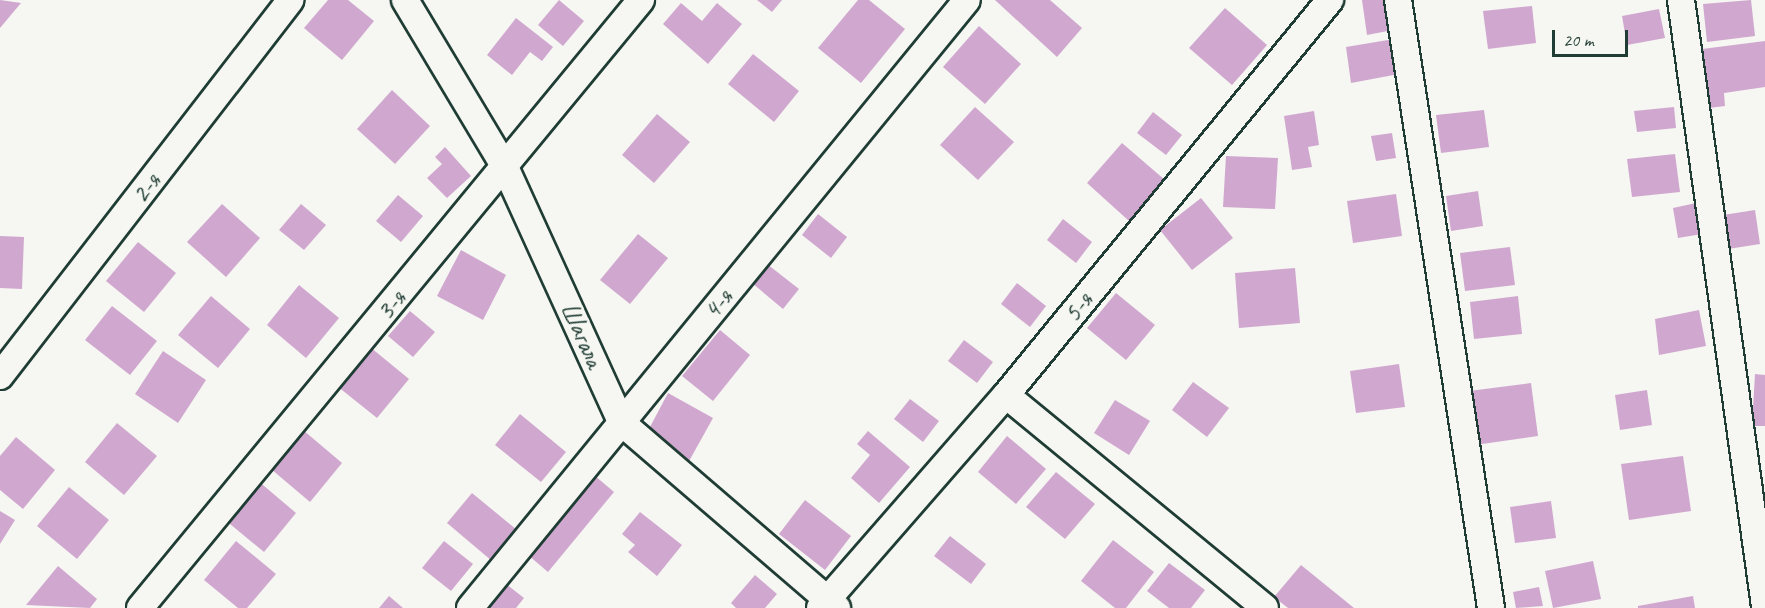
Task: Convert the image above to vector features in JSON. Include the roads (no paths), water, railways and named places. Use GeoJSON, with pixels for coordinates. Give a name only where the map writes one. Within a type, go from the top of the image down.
{"type":"FeatureCollection","features":[{"type":"Feature","properties":{"kind":"street","name":"2-я"},"geometry":{"type":"LineString","coordinates":[[0,376],[291,0]]}},
{"type":"Feature","properties":{"kind":"street","name":"Шагала"},"geometry":{"type":"LineString","coordinates":[[405,0],[505,167],[621,422],[828,605]]}},
{"type":"Feature","properties":{"kind":"street","name":"3-я"},"geometry":{"type":"LineString","coordinates":[[140,608],[641,0]]}},
{"type":"Feature","properties":{"kind":"street","name":"4-я"},"geometry":{"type":"LineString","coordinates":[[470,608],[967,0]]}},
{"type":"Feature","properties":{"kind":"street","name":"5-я"},"geometry":{"type":"LineString","coordinates":[[828,605],[1006,395],[1330,0]]}},
{"type":"Feature","properties":{"kind":"street"},"geometry":{"type":"LineString","coordinates":[[1398,0],[1491,608]]}},
{"type":"Feature","properties":{"kind":"street"},"geometry":{"type":"LineString","coordinates":[[1681,0],[1765,606]]}},
{"type":"Feature","properties":{"kind":"street"},"geometry":{"type":"LineString","coordinates":[[1006,395],[1265,608]]}}]}
